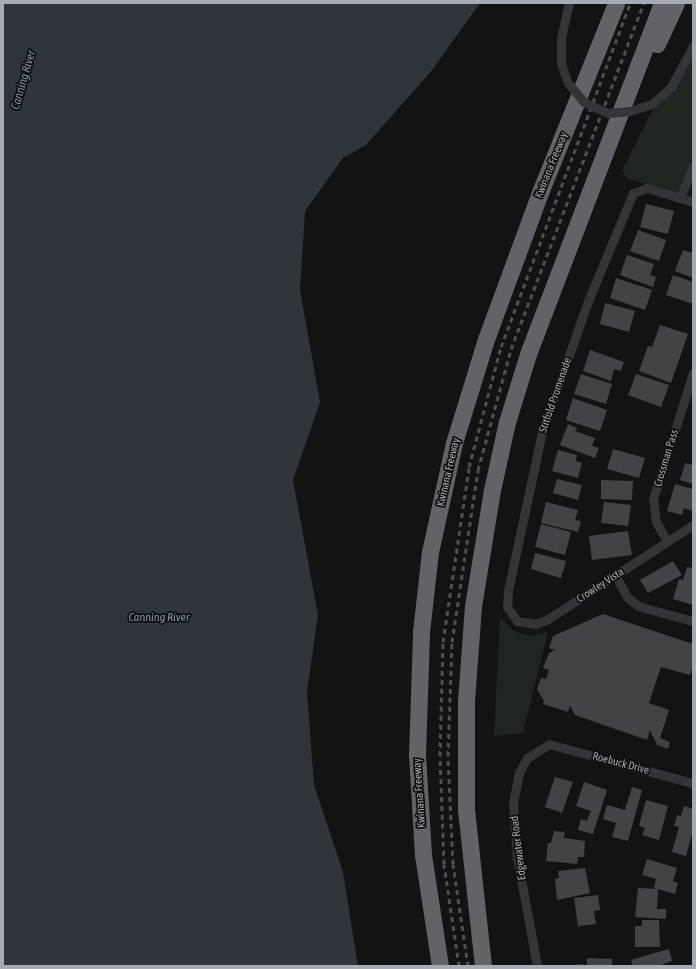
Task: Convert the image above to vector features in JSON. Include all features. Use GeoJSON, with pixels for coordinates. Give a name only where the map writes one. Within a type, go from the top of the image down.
{"type":"FeatureCollection","features":[{"type":"Feature","properties":{"kind":"highway","name":"Kwinana Freeway"},"geometry":{"type":"LineString","coordinates":[[440,966],[423,855],[416,755],[421,632],[430,552],[454,443],[485,342],[541,190],[616,3]]}},
{"type":"Feature","properties":{"kind":"highway"},"geometry":{"type":"LineString","coordinates":[[483,966],[470,862],[464,756],[466,701],[473,606],[492,490],[507,422],[528,354],[593,179],[662,3]]}},
{"type":"Feature","properties":{"kind":"highway"},"geometry":{"type":"LineString","coordinates":[[593,179],[676,3]]}},
{"type":"Feature","properties":{"kind":"street"},"geometry":{"type":"LineString","coordinates":[[569,3],[561,38],[561,63],[568,83],[584,102],[608,113],[630,111],[652,104],[671,87],[693,46]]}},
{"type":"Feature","properties":{"kind":"street"},"geometry":{"type":"LineString","coordinates":[[693,165],[680,198],[693,202]]}},
{"type":"Feature","properties":{"kind":"street","name":"Stitfold Promenade"},"geometry":{"type":"LineString","coordinates":[[507,607],[508,590],[542,432],[588,301],[633,193],[647,188],[680,198]]}},
{"type":"Feature","properties":{"kind":"street","name":"Crossman Pass"},"geometry":{"type":"LineString","coordinates":[[667,541],[656,522],[653,499],[693,373]]}},
{"type":"Feature","properties":{"kind":"street","name":"Crowley Vista"},"geometry":{"type":"LineString","coordinates":[[507,607],[517,621],[535,624],[693,525]]}},
{"type":"Feature","properties":{"kind":"street"},"geometry":{"type":"LineString","coordinates":[[615,575],[627,597],[638,606],[693,621]]}},
{"type":"Feature","properties":{"kind":"street","name":"Roebuck Drive"},"geometry":{"type":"LineString","coordinates":[[549,744],[693,782]]}},
{"type":"Feature","properties":{"kind":"street","name":"Edgewater Road"},"geometry":{"type":"LineString","coordinates":[[537,966],[517,857],[513,803],[519,773],[527,758],[549,744]]}},
{"type":"Feature","properties":{"kind":"shaded area"},"geometry":{"type":"Polygon","coordinates":[[[693,55],[693,156],[678,194],[627,178],[622,171],[655,105],[674,89],[693,55]]]}},
{"type":"Feature","properties":{"kind":"shaded area"},"geometry":{"type":"Polygon","coordinates":[[[500,618],[514,631],[530,636],[548,632],[523,733],[494,736],[500,618]]]}},
{"type":"Feature","properties":{"kind":"water","name":"Canning River"},"geometry":{"type":"Polygon","coordinates":[[[3,3],[480,3],[432,70],[366,145],[343,158],[305,211],[300,290],[320,402],[293,480],[318,615],[307,692],[314,785],[343,872],[358,966],[3,966],[3,3]]]}},
{"type":"Feature","properties":{"kind":"building"},"geometry":{"type":"Polygon","coordinates":[[[646,204],[674,211],[668,234],[640,227],[646,204]]]}},
{"type":"Feature","properties":{"kind":"building"},"geometry":{"type":"Polygon","coordinates":[[[638,230],[666,240],[659,261],[630,251],[638,230]]]}},
{"type":"Feature","properties":{"kind":"building"},"geometry":{"type":"Polygon","coordinates":[[[683,250],[693,253],[693,278],[675,271],[683,250]]]}},
{"type":"Feature","properties":{"kind":"building"},"geometry":{"type":"Polygon","coordinates":[[[627,255],[654,264],[650,275],[656,277],[653,287],[620,275],[627,255]]]}},
{"type":"Feature","properties":{"kind":"building"},"geometry":{"type":"Polygon","coordinates":[[[673,275],[693,282],[693,304],[666,295],[673,275]]]}},
{"type":"Feature","properties":{"kind":"building"},"geometry":{"type":"Polygon","coordinates":[[[616,278],[652,290],[645,310],[610,298],[616,278]]]}},
{"type":"Feature","properties":{"kind":"building"},"geometry":{"type":"Polygon","coordinates":[[[605,303],[635,311],[629,332],[600,324],[605,303]]]}},
{"type":"Feature","properties":{"kind":"building"},"geometry":{"type":"Polygon","coordinates":[[[660,325],[688,334],[671,383],[639,371],[648,346],[652,347],[660,325]]]}},
{"type":"Feature","properties":{"kind":"building"},"geometry":{"type":"Polygon","coordinates":[[[590,350],[624,362],[621,371],[614,369],[611,381],[583,371],[590,350]]]}},
{"type":"Feature","properties":{"kind":"building"},"geometry":{"type":"Polygon","coordinates":[[[581,374],[612,384],[606,404],[574,394],[581,374]]]}},
{"type":"Feature","properties":{"kind":"building"},"geometry":{"type":"Polygon","coordinates":[[[636,374],[669,385],[661,407],[628,395],[636,374]]]}},
{"type":"Feature","properties":{"kind":"building"},"geometry":{"type":"Polygon","coordinates":[[[573,398],[607,410],[600,431],[566,420],[573,398]]]}},
{"type":"Feature","properties":{"kind":"building"},"geometry":{"type":"Polygon","coordinates":[[[568,424],[577,428],[575,431],[595,438],[592,446],[599,448],[595,458],[560,445],[568,424]]]}},
{"type":"Feature","properties":{"kind":"building"},"geometry":{"type":"Polygon","coordinates":[[[613,449],[645,458],[639,478],[607,469],[613,449]]]}},
{"type":"Feature","properties":{"kind":"building"},"geometry":{"type":"Polygon","coordinates":[[[558,450],[577,455],[576,461],[582,463],[578,478],[552,471],[558,450]]]}},
{"type":"Feature","properties":{"kind":"building"},"geometry":{"type":"Polygon","coordinates":[[[685,463],[693,465],[693,484],[680,480],[685,463]]]}},
{"type":"Feature","properties":{"kind":"building"},"geometry":{"type":"Polygon","coordinates":[[[557,479],[582,485],[578,500],[553,493],[557,479]]]}},
{"type":"Feature","properties":{"kind":"building"},"geometry":{"type":"Polygon","coordinates":[[[601,480],[633,481],[632,500],[601,499],[601,480]]]}},
{"type":"Feature","properties":{"kind":"building"},"geometry":{"type":"Polygon","coordinates":[[[675,484],[693,489],[693,511],[684,508],[682,515],[667,511],[675,484]]]}},
{"type":"Feature","properties":{"kind":"building"},"geometry":{"type":"Polygon","coordinates":[[[546,502],[578,510],[575,520],[581,521],[578,532],[541,523],[546,502]]]}},
{"type":"Feature","properties":{"kind":"building"},"geometry":{"type":"Polygon","coordinates":[[[604,502],[631,505],[628,526],[601,523],[604,502]]]}},
{"type":"Feature","properties":{"kind":"building"},"geometry":{"type":"Polygon","coordinates":[[[541,524],[571,532],[565,555],[535,547],[541,524]]]}},
{"type":"Feature","properties":{"kind":"building"},"geometry":{"type":"Polygon","coordinates":[[[628,531],[632,555],[592,560],[589,536],[628,531]]]}},
{"type":"Feature","properties":{"kind":"building"},"geometry":{"type":"Polygon","coordinates":[[[535,553],[566,561],[561,578],[531,569],[535,553]]]}},
{"type":"Feature","properties":{"kind":"building"},"geometry":{"type":"Polygon","coordinates":[[[673,561],[682,575],[648,593],[640,580],[673,561]]]}},
{"type":"Feature","properties":{"kind":"building"},"geometry":{"type":"Polygon","coordinates":[[[687,567],[693,568],[693,605],[673,599],[679,579],[683,580],[687,567]]]}},
{"type":"Feature","properties":{"kind":"building"},"geometry":{"type":"Polygon","coordinates":[[[603,614],[693,644],[693,665],[690,675],[661,667],[649,703],[669,710],[660,738],[670,742],[668,749],[657,745],[650,730],[647,740],[575,715],[570,705],[568,712],[543,704],[544,701],[537,689],[541,678],[546,679],[549,670],[543,668],[549,653],[555,650],[549,648],[553,636],[603,614]]]}},
{"type":"Feature","properties":{"kind":"building"},"geometry":{"type":"Polygon","coordinates":[[[555,777],[573,782],[562,813],[545,807],[555,777]]]}},
{"type":"Feature","properties":{"kind":"building"},"geometry":{"type":"Polygon","coordinates":[[[584,782],[607,790],[593,834],[578,830],[581,819],[587,821],[591,811],[576,806],[584,782]]]}},
{"type":"Feature","properties":{"kind":"building"},"geometry":{"type":"Polygon","coordinates":[[[632,787],[642,790],[628,841],[612,837],[616,823],[603,819],[607,805],[625,810],[632,787]]]}},
{"type":"Feature","properties":{"kind":"building"},"geometry":{"type":"Polygon","coordinates":[[[646,800],[668,806],[659,840],[642,835],[645,828],[639,826],[646,800]]]}},
{"type":"Feature","properties":{"kind":"building"},"geometry":{"type":"Polygon","coordinates":[[[684,806],[693,809],[693,830],[686,856],[672,852],[679,827],[674,826],[677,815],[681,816],[684,806]]]}},
{"type":"Feature","properties":{"kind":"building"},"geometry":{"type":"Polygon","coordinates":[[[554,831],[565,832],[564,838],[585,841],[584,857],[578,857],[577,864],[546,861],[548,843],[551,843],[554,831]]]}},
{"type":"Feature","properties":{"kind":"building"},"geometry":{"type":"Polygon","coordinates":[[[647,859],[677,868],[673,881],[678,883],[675,894],[654,888],[656,879],[642,875],[647,859]]]}},
{"type":"Feature","properties":{"kind":"building"},"geometry":{"type":"Polygon","coordinates":[[[585,868],[590,893],[557,900],[555,879],[559,878],[558,871],[585,868]]]}},
{"type":"Feature","properties":{"kind":"building"},"geometry":{"type":"Polygon","coordinates":[[[638,888],[658,889],[657,909],[666,909],[666,919],[635,917],[638,888]]]}},
{"type":"Feature","properties":{"kind":"building"},"geometry":{"type":"Polygon","coordinates":[[[598,895],[600,910],[594,911],[596,924],[578,926],[574,898],[598,895]]]}},
{"type":"Feature","properties":{"kind":"building"},"geometry":{"type":"Polygon","coordinates":[[[642,920],[659,920],[660,947],[635,947],[635,926],[642,926],[642,920]]]}},
{"type":"Feature","properties":{"kind":"building"},"geometry":{"type":"Polygon","coordinates":[[[669,949],[672,961],[658,966],[633,966],[631,960],[669,949]]]}},
{"type":"Feature","properties":{"kind":"building"},"geometry":{"type":"Polygon","coordinates":[[[587,958],[612,959],[612,966],[587,966],[587,958]]]}},
{"type":"Feature","properties":{"kind":"building"},"geometry":{"type":"Polygon","coordinates":[[[583,964],[583,966],[573,966],[573,965],[583,964]]]}},
{"type":"Feature","properties":{"kind":"railway"},"geometry":{"type":"LineString","coordinates":[[459,966],[444,864],[440,756],[443,642],[469,467],[501,347],[630,3]]}},
{"type":"Feature","properties":{"kind":"railway"},"geometry":{"type":"LineString","coordinates":[[468,966],[453,864],[448,756],[452,642],[478,470],[511,349],[644,3]]}}]}
